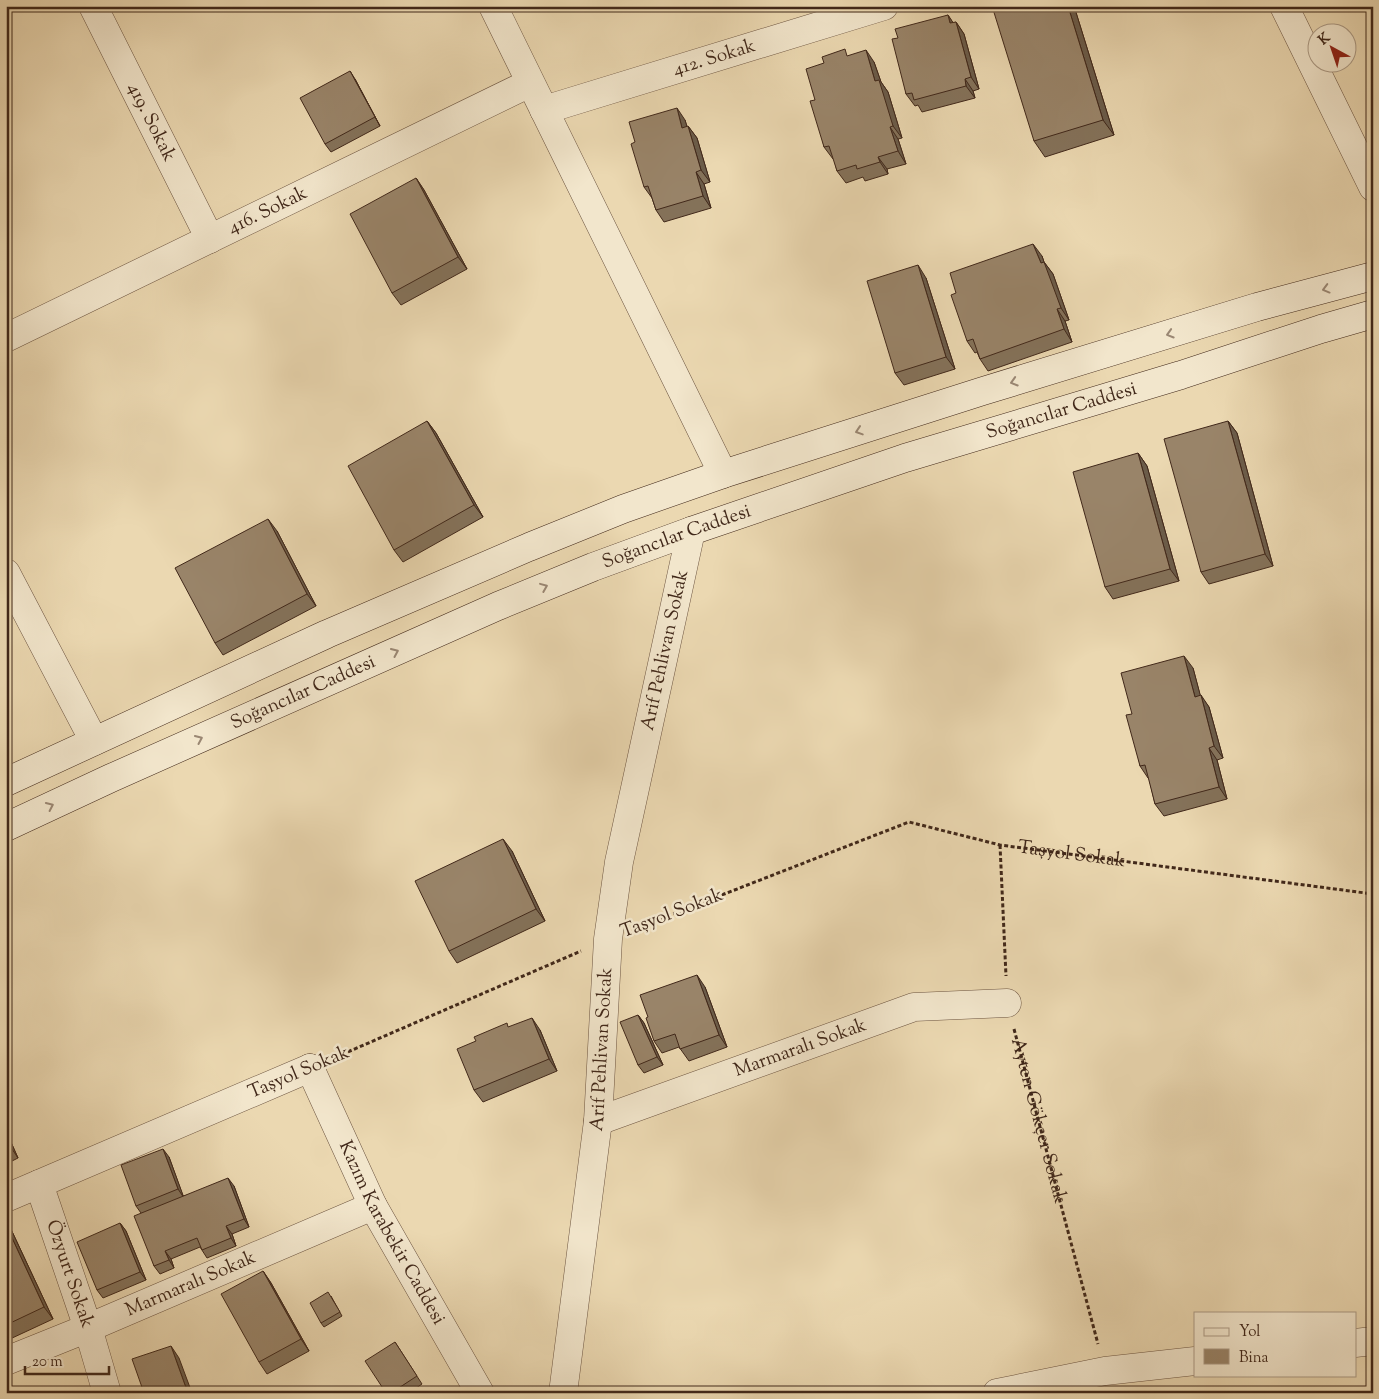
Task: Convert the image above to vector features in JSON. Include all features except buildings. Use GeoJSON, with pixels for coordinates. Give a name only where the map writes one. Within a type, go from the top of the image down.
{"type":"FeatureCollection","features":[{"type":"Feature","properties":{"kind":"street","name":"419. Sokak"},"geometry":{"type":"LineString","coordinates":[[93,6],[210,239]]}},
{"type":"Feature","properties":{"kind":"street"},"geometry":{"type":"LineString","coordinates":[[493,6],[723,474]]}},
{"type":"Feature","properties":{"kind":"street","name":"412. Sokak"},"geometry":{"type":"LineString","coordinates":[[544,110],[848,11],[884,6]]}},
{"type":"Feature","properties":{"kind":"street"},"geometry":{"type":"LineString","coordinates":[[1284,6],[1373,187]]}},
{"type":"Feature","properties":{"kind":"street","name":"416. Sokak"},"geometry":{"type":"LineString","coordinates":[[6,338],[530,83]]}},
{"type":"Feature","properties":{"kind":"street"},"geometry":{"type":"LineString","coordinates":[[6,782],[327,634],[528,547],[623,510],[723,474],[992,388],[1219,319],[1373,276]]}},
{"type":"Feature","properties":{"kind":"street","name":"Soğancılar Caddesi"},"geometry":{"type":"LineString","coordinates":[[6,827],[111,778],[498,606],[593,567],[691,531],[906,458],[1181,375],[1321,328],[1373,314]]}},
{"type":"Feature","properties":{"kind":"street","name":"Arif Pehlivan Sokak"},"geometry":{"type":"LineString","coordinates":[[563,1393],[598,1121],[608,939],[619,862],[691,531]]}},
{"type":"Feature","properties":{"kind":"street"},"geometry":{"type":"LineString","coordinates":[[6,573],[94,741]]}},
{"type":"Feature","properties":{"kind":"street","name":"Marmaralı Sokak"},"geometry":{"type":"LineString","coordinates":[[598,1121],[914,1007],[1008,1003]]}},
{"type":"Feature","properties":{"kind":"street","name":"Taşyol Sokak"},"geometry":{"type":"LineString","coordinates":[[6,1198],[310,1068]]}},
{"type":"Feature","properties":{"kind":"street","name":"Kazım Karabekir Caddesi"},"geometry":{"type":"LineString","coordinates":[[310,1068],[373,1206],[480,1393]]}},
{"type":"Feature","properties":{"kind":"street","name":"Özyurt Sokak"},"geometry":{"type":"LineString","coordinates":[[39,1184],[88,1328],[107,1393]]}},
{"type":"Feature","properties":{"kind":"street","name":"Marmaralı Sokak"},"geometry":{"type":"LineString","coordinates":[[6,1360],[88,1328],[373,1206]]}},
{"type":"Feature","properties":{"kind":"street"},"geometry":{"type":"LineString","coordinates":[[1356,1343],[1373,1341]]}},
{"type":"Feature","properties":{"kind":"street"},"geometry":{"type":"LineString","coordinates":[[997,1393],[1108,1382],[1194,1361]]}},
{"type":"Feature","properties":{"kind":"path","name":"Taşyol Sokak"},"geometry":{"type":"LineString","coordinates":[[310,1068],[608,939],[909,822],[1000,845],[1373,894]]}},
{"type":"Feature","properties":{"kind":"path","name":"Ayten Gökçer Sokak"},"geometry":{"type":"LineString","coordinates":[[1000,845],[1008,1003],[1108,1382]]}}]}
